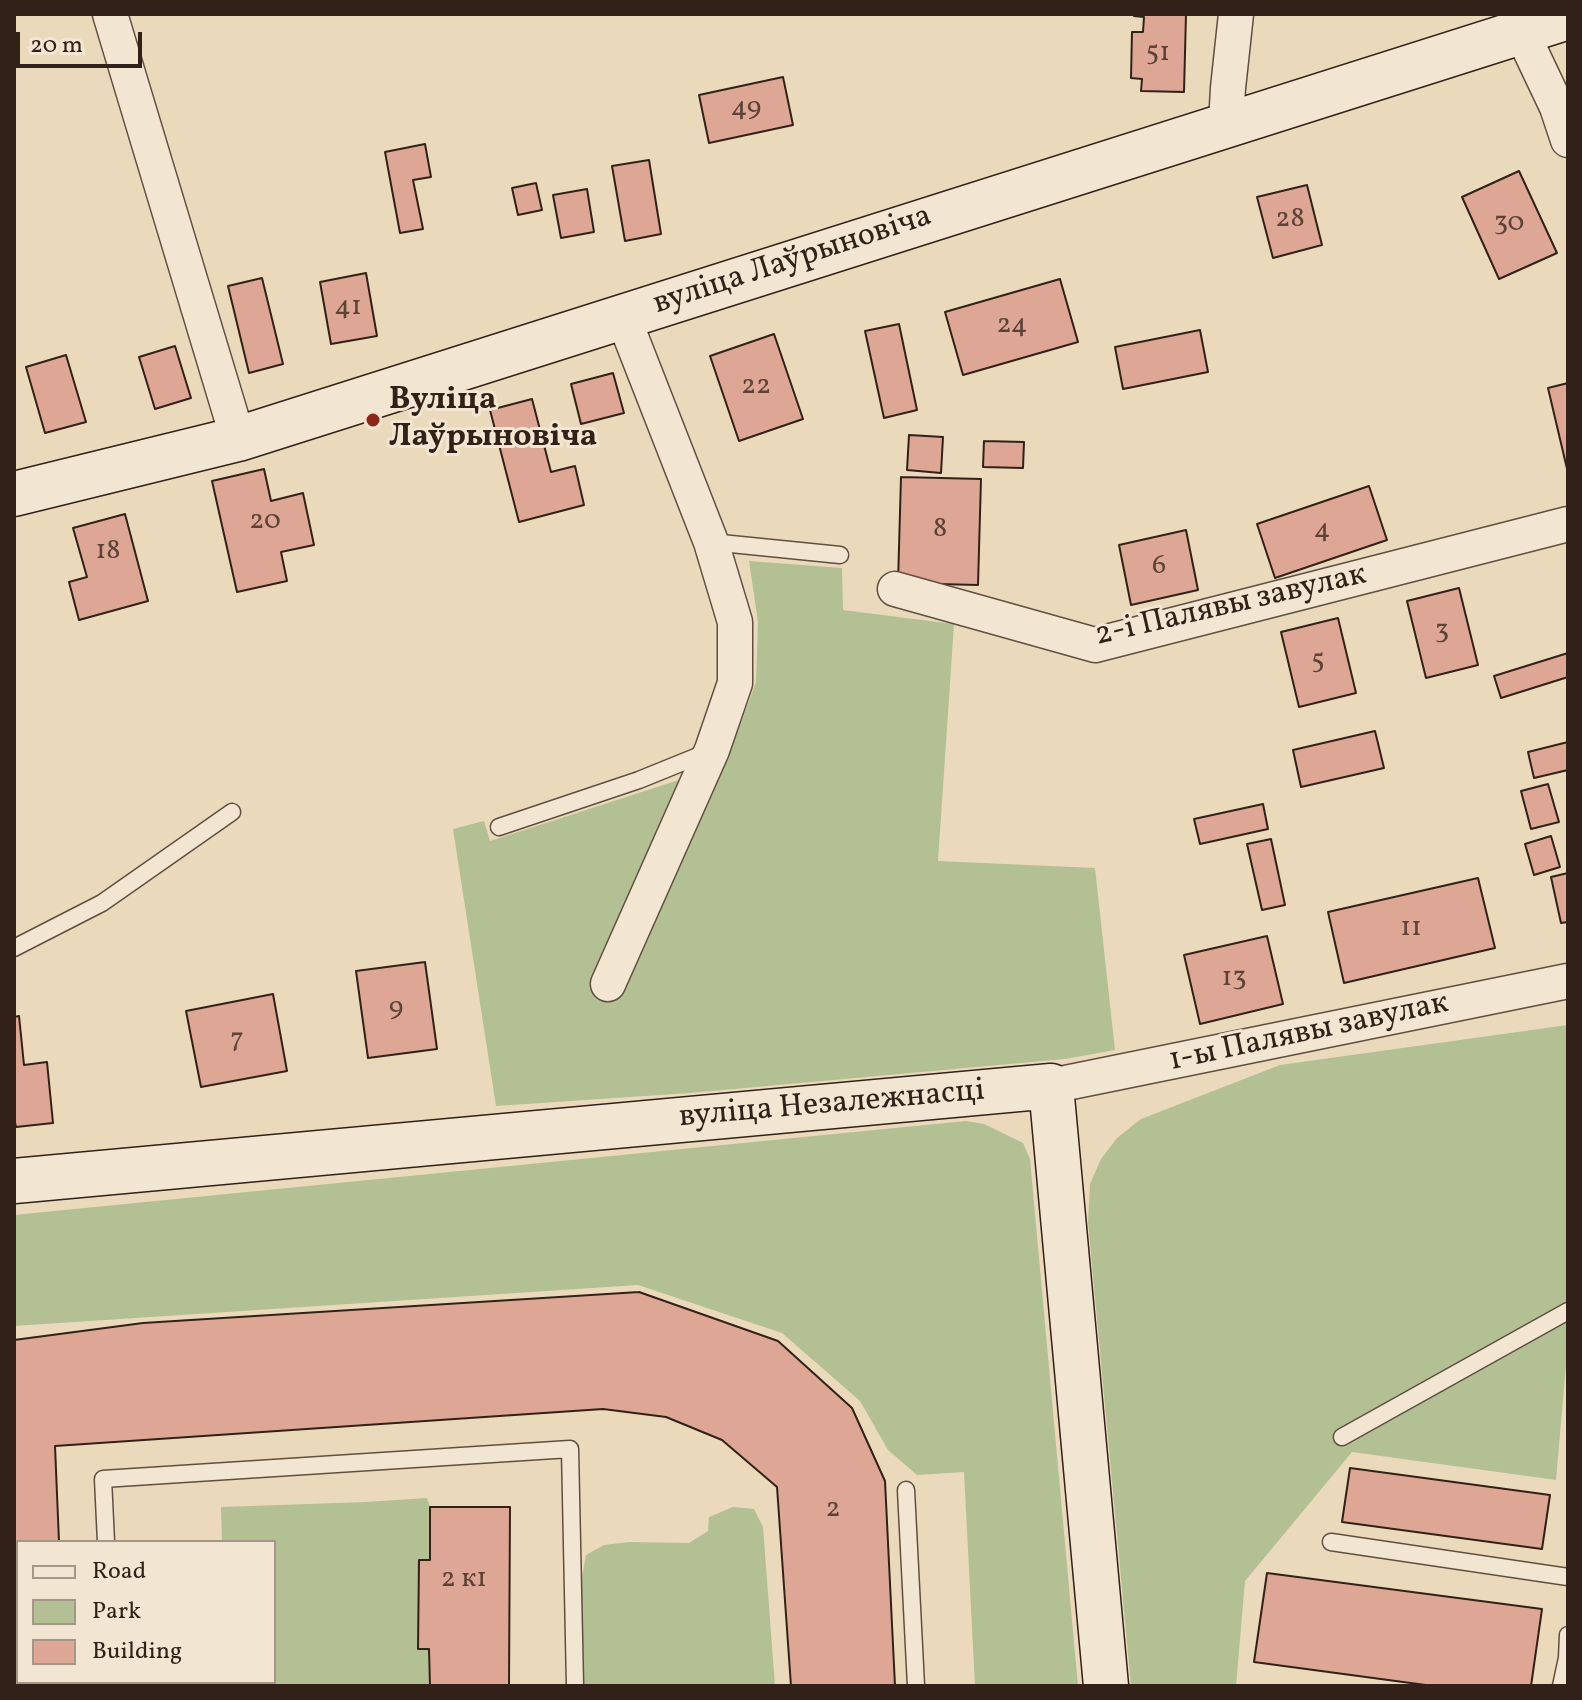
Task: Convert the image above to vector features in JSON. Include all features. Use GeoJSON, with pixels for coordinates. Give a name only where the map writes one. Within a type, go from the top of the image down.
{"type":"FeatureCollection","features":[{"type":"Feature","properties":{"kind":"main road","name":"вуліца Лаўрыновіча"},"geometry":{"type":"LineString","coordinates":[[14,494],[238,439],[1226,125],[1519,23],[1568,17]]}},
{"type":"Feature","properties":{"kind":"main road","name":"вуліца Незалежнасці"},"geometry":{"type":"LineString","coordinates":[[14,1181],[1051,1086]]}},
{"type":"Feature","properties":{"kind":"main road"},"geometry":{"type":"LineString","coordinates":[[1051,1086],[1106,1686]]}},
{"type":"Feature","properties":{"kind":"street"},"geometry":{"type":"LineString","coordinates":[[110,14],[238,439]]}},
{"type":"Feature","properties":{"kind":"street"},"geometry":{"type":"LineString","coordinates":[[1226,125],[1236,14]]}},
{"type":"Feature","properties":{"kind":"street"},"geometry":{"type":"LineString","coordinates":[[1519,23],[1557,107],[1568,140]]}},
{"type":"Feature","properties":{"kind":"street"},"geometry":{"type":"LineString","coordinates":[[608,984],[712,750],[735,683],[735,622],[711,542],[623,317]]}},
{"type":"Feature","properties":{"kind":"street","name":"2-і Палявы завулак"},"geometry":{"type":"LineString","coordinates":[[895,589],[1095,645],[1568,524]]}},
{"type":"Feature","properties":{"kind":"street","name":"1-ы Палявы завулак"},"geometry":{"type":"LineString","coordinates":[[1051,1086],[1568,981]]}},
{"type":"Feature","properties":{"kind":"lane"},"geometry":{"type":"LineString","coordinates":[[711,542],[840,555]]}},
{"type":"Feature","properties":{"kind":"lane"},"geometry":{"type":"LineString","coordinates":[[499,827],[639,780],[712,750]]}},
{"type":"Feature","properties":{"kind":"lane"},"geometry":{"type":"LineString","coordinates":[[14,948],[102,903],[232,812]]}},
{"type":"Feature","properties":{"kind":"lane"},"geometry":{"type":"LineString","coordinates":[[1342,1437],[1568,1311]]}},
{"type":"Feature","properties":{"kind":"lane"},"geometry":{"type":"LineString","coordinates":[[106,1540],[103,1479],[570,1449],[575,1686]]}},
{"type":"Feature","properties":{"kind":"lane"},"geometry":{"type":"LineString","coordinates":[[906,1490],[916,1686]]}},
{"type":"Feature","properties":{"kind":"lane"},"geometry":{"type":"LineString","coordinates":[[1331,1542],[1568,1577]]}},
{"type":"Feature","properties":{"kind":"lane"},"geometry":{"type":"LineString","coordinates":[[1561,1686],[1568,1635]]}},
{"type":"Feature","properties":{"kind":"green space"},"geometry":{"type":"Polygon","coordinates":[[[749,561],[842,568],[843,610],[954,624],[938,861],[1095,868],[1115,1050],[1065,1059],[690,1093],[496,1106],[453,829],[484,821],[490,841],[722,766],[756,682],[758,622],[749,561]]]}},
{"type":"Feature","properties":{"kind":"green space"},"geometry":{"type":"Polygon","coordinates":[[[1568,1025],[1568,1342],[1556,1480],[1352,1452],[1245,1581],[1236,1686],[1131,1686],[1088,1222],[1090,1184],[1101,1159],[1117,1138],[1141,1119],[1280,1065],[1568,1025]]]}},
{"type":"Feature","properties":{"kind":"green space"},"geometry":{"type":"Polygon","coordinates":[[[966,1121],[984,1124],[1023,1143],[1030,1159],[1078,1686],[975,1686],[964,1472],[917,1475],[888,1450],[860,1401],[782,1333],[638,1285],[14,1326],[14,1215],[966,1121]]]}},
{"type":"Feature","properties":{"kind":"green space"},"geometry":{"type":"Polygon","coordinates":[[[427,1498],[430,1507],[430,1560],[419,1561],[418,1648],[429,1649],[430,1686],[14,1686],[14,1662],[16,1684],[276,1684],[276,1540],[222,1540],[221,1507],[427,1498]]]}},
{"type":"Feature","properties":{"kind":"green space"},"geometry":{"type":"Polygon","coordinates":[[[733,1507],[754,1509],[763,1527],[775,1686],[581,1686],[579,1593],[586,1555],[604,1545],[629,1542],[689,1543],[708,1531],[709,1517],[733,1507]]]}},
{"type":"Feature","properties":{"kind":"building"},"geometry":{"type":"Polygon","coordinates":[[[1134,14],[1186,14],[1184,92],[1141,91],[1142,79],[1131,78],[1132,32],[1143,32],[1144,17],[1134,14]]]}},
{"type":"Feature","properties":{"kind":"building"},"geometry":{"type":"Polygon","coordinates":[[[783,77],[793,125],[709,143],[699,95],[783,77]]]}},
{"type":"Feature","properties":{"kind":"building"},"geometry":{"type":"Polygon","coordinates":[[[425,144],[431,177],[413,180],[423,229],[400,233],[385,152],[425,144]]]}},
{"type":"Feature","properties":{"kind":"building"},"geometry":{"type":"Polygon","coordinates":[[[649,160],[661,234],[625,241],[612,166],[649,160]]]}},
{"type":"Feature","properties":{"kind":"building"},"geometry":{"type":"Polygon","coordinates":[[[1519,171],[1557,253],[1499,279],[1462,197],[1519,171]]]}},
{"type":"Feature","properties":{"kind":"building"},"geometry":{"type":"Polygon","coordinates":[[[536,183],[542,210],[518,215],[512,188],[536,183]]]}},
{"type":"Feature","properties":{"kind":"building"},"geometry":{"type":"Polygon","coordinates":[[[1307,185],[1322,245],[1273,258],[1257,197],[1307,185]]]}},
{"type":"Feature","properties":{"kind":"building"},"geometry":{"type":"Polygon","coordinates":[[[587,189],[594,232],[561,238],[553,195],[587,189]]]}},
{"type":"Feature","properties":{"kind":"building"},"geometry":{"type":"Polygon","coordinates":[[[366,273],[377,336],[331,344],[320,282],[366,273]]]}},
{"type":"Feature","properties":{"kind":"building"},"geometry":{"type":"Polygon","coordinates":[[[262,278],[283,364],[249,373],[228,286],[262,278]]]}},
{"type":"Feature","properties":{"kind":"building"},"geometry":{"type":"Polygon","coordinates":[[[1060,279],[1078,342],[963,375],[945,312],[1060,279]]]}},
{"type":"Feature","properties":{"kind":"building"},"geometry":{"type":"Polygon","coordinates":[[[899,324],[917,410],[884,418],[865,331],[899,324]]]}},
{"type":"Feature","properties":{"kind":"building"},"geometry":{"type":"Polygon","coordinates":[[[1200,330],[1208,372],[1123,389],[1115,347],[1200,330]]]}},
{"type":"Feature","properties":{"kind":"building"},"geometry":{"type":"Polygon","coordinates":[[[774,334],[803,419],[739,441],[710,356],[774,334]]]}},
{"type":"Feature","properties":{"kind":"building"},"geometry":{"type":"Polygon","coordinates":[[[175,346],[191,398],[155,409],[139,357],[175,346]]]}},
{"type":"Feature","properties":{"kind":"building"},"geometry":{"type":"Polygon","coordinates":[[[66,355],[86,422],[45,433],[26,367],[66,355]]]}},
{"type":"Feature","properties":{"kind":"building"},"geometry":{"type":"Polygon","coordinates":[[[613,373],[624,413],[581,424],[571,384],[613,373]]]}},
{"type":"Feature","properties":{"kind":"building"},"geometry":{"type":"Polygon","coordinates":[[[1568,383],[1568,473],[1548,388],[1568,383]]]}},
{"type":"Feature","properties":{"kind":"building"},"geometry":{"type":"Polygon","coordinates":[[[532,399],[551,472],[575,466],[584,505],[519,522],[490,410],[532,399]]]}},
{"type":"Feature","properties":{"kind":"building"},"geometry":{"type":"Polygon","coordinates":[[[909,435],[943,437],[941,473],[907,470],[909,435]]]}},
{"type":"Feature","properties":{"kind":"building"},"geometry":{"type":"Polygon","coordinates":[[[984,441],[1024,442],[1023,468],[983,467],[984,441]]]}},
{"type":"Feature","properties":{"kind":"building"},"geometry":{"type":"Polygon","coordinates":[[[264,469],[271,501],[303,493],[314,545],[281,552],[287,581],[237,592],[212,481],[264,469]]]}},
{"type":"Feature","properties":{"kind":"building"},"geometry":{"type":"Polygon","coordinates":[[[901,477],[981,479],[978,585],[898,583],[901,477]]]}},
{"type":"Feature","properties":{"kind":"building"},"geometry":{"type":"Polygon","coordinates":[[[1369,486],[1387,540],[1275,578],[1257,524],[1369,486]]]}},
{"type":"Feature","properties":{"kind":"building"},"geometry":{"type":"Polygon","coordinates":[[[125,514],[148,601],[79,620],[69,582],[87,577],[73,528],[125,514]]]}},
{"type":"Feature","properties":{"kind":"building"},"geometry":{"type":"Polygon","coordinates":[[[1186,530],[1198,590],[1131,605],[1119,545],[1186,530]]]}},
{"type":"Feature","properties":{"kind":"building"},"geometry":{"type":"Polygon","coordinates":[[[1459,588],[1478,665],[1426,678],[1407,601],[1459,588]]]}},
{"type":"Feature","properties":{"kind":"building"},"geometry":{"type":"Polygon","coordinates":[[[1338,618],[1356,693],[1299,707],[1281,632],[1338,618]]]}},
{"type":"Feature","properties":{"kind":"building"},"geometry":{"type":"Polygon","coordinates":[[[1568,653],[1568,677],[1501,698],[1494,676],[1568,653]]]}},
{"type":"Feature","properties":{"kind":"building"},"geometry":{"type":"Polygon","coordinates":[[[1375,731],[1384,768],[1301,787],[1293,750],[1375,731]]]}},
{"type":"Feature","properties":{"kind":"building"},"geometry":{"type":"Polygon","coordinates":[[[1568,742],[1568,770],[1534,778],[1528,752],[1568,742]]]}},
{"type":"Feature","properties":{"kind":"building"},"geometry":{"type":"Polygon","coordinates":[[[1548,784],[1559,822],[1531,829],[1521,791],[1548,784]]]}},
{"type":"Feature","properties":{"kind":"building"},"geometry":{"type":"Polygon","coordinates":[[[1263,804],[1268,829],[1200,844],[1194,819],[1263,804]]]}},
{"type":"Feature","properties":{"kind":"building"},"geometry":{"type":"Polygon","coordinates":[[[1551,836],[1560,867],[1534,875],[1525,844],[1551,836]]]}},
{"type":"Feature","properties":{"kind":"building"},"geometry":{"type":"Polygon","coordinates":[[[1271,839],[1285,905],[1262,910],[1247,844],[1271,839]]]}},
{"type":"Feature","properties":{"kind":"building"},"geometry":{"type":"Polygon","coordinates":[[[1568,873],[1568,922],[1561,923],[1551,877],[1568,873]]]}},
{"type":"Feature","properties":{"kind":"building"},"geometry":{"type":"Polygon","coordinates":[[[1478,878],[1495,948],[1344,983],[1328,912],[1478,878]]]}},
{"type":"Feature","properties":{"kind":"building"},"geometry":{"type":"Polygon","coordinates":[[[1267,936],[1283,1004],[1200,1024],[1184,955],[1267,936]]]}},
{"type":"Feature","properties":{"kind":"building"},"geometry":{"type":"Polygon","coordinates":[[[425,962],[437,1049],[368,1058],[356,971],[425,962]]]}},
{"type":"Feature","properties":{"kind":"building"},"geometry":{"type":"Polygon","coordinates":[[[273,994],[287,1071],[201,1087],[186,1011],[273,994]]]}},
{"type":"Feature","properties":{"kind":"building"},"geometry":{"type":"Polygon","coordinates":[[[19,1016],[24,1065],[47,1062],[53,1123],[16,1127],[14,1017],[19,1016]]]}},
{"type":"Feature","properties":{"kind":"building"},"geometry":{"type":"Polygon","coordinates":[[[639,1292],[778,1341],[852,1408],[885,1481],[895,1686],[791,1686],[777,1487],[722,1440],[666,1417],[603,1409],[55,1446],[59,1540],[16,1540],[14,1631],[14,1340],[143,1323],[639,1292]]]}},
{"type":"Feature","properties":{"kind":"building"},"geometry":{"type":"Polygon","coordinates":[[[1350,1468],[1550,1495],[1542,1549],[1342,1522],[1350,1468]]]}},
{"type":"Feature","properties":{"kind":"building"},"geometry":{"type":"Polygon","coordinates":[[[430,1507],[510,1507],[509,1686],[430,1686],[429,1649],[418,1649],[419,1560],[430,1560],[430,1507]]]}},
{"type":"Feature","properties":{"kind":"building"},"geometry":{"type":"Polygon","coordinates":[[[1267,1573],[1542,1609],[1531,1686],[1433,1686],[1254,1662],[1267,1573]]]}},
{"type":"Feature","properties":{"kind":"place","name":"Вуліца Лаўрыновіча"},"geometry":{"type":"Point","coordinates":[373,420]}}]}
